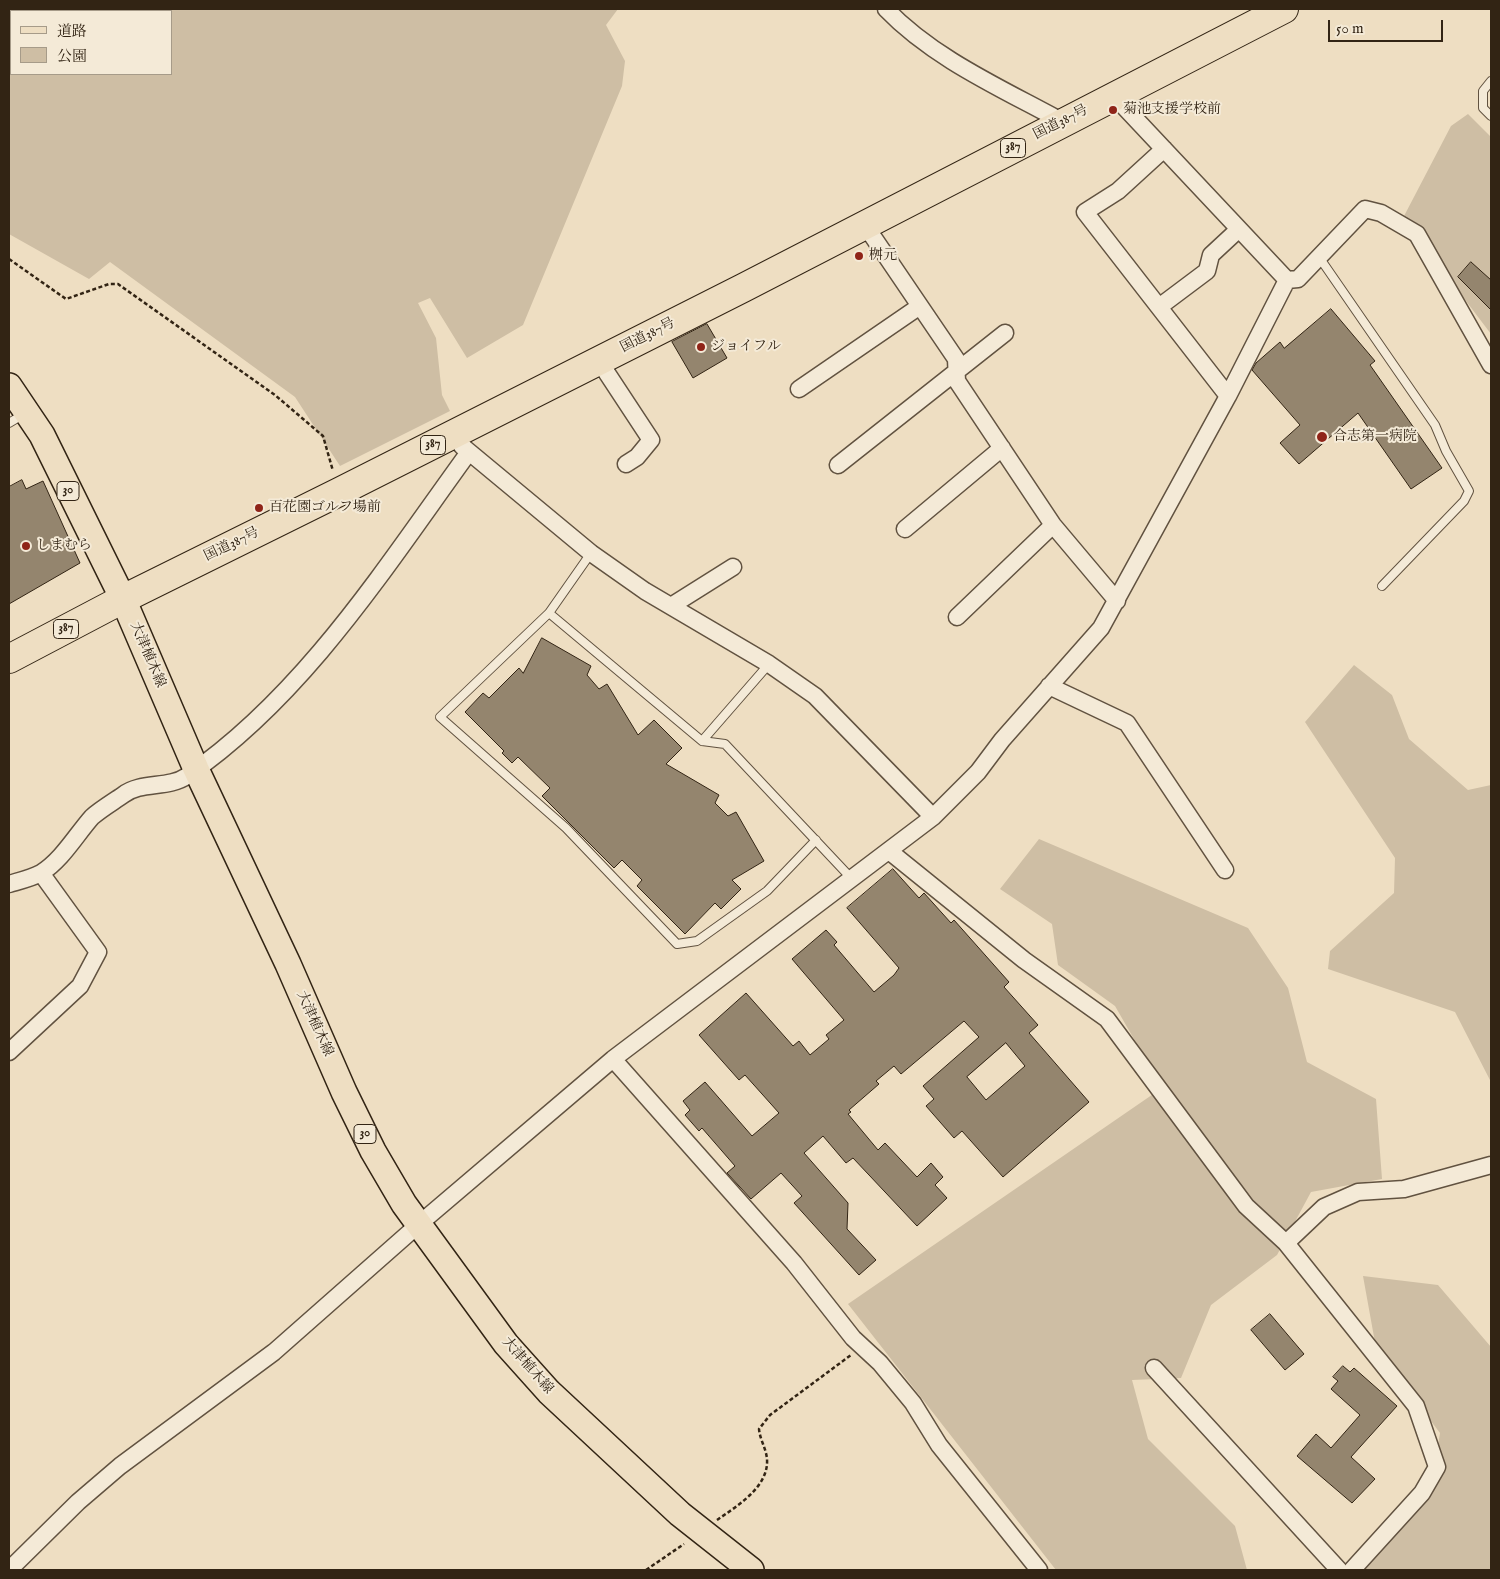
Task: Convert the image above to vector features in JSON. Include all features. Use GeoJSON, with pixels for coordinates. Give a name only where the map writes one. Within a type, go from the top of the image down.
{"type":"FeatureCollection","features":[{"type":"Feature","properties":{"kind":"highway","name":"国道387号"},"geometry":{"type":"LineString","coordinates":[[9,659],[123,599],[339,492],[460,444],[598,361],[1284,9]]}},
{"type":"Feature","properties":{"kind":"main road","name":"大津植木線"},"geometry":{"type":"LineString","coordinates":[[9,386],[18,417],[42,435],[123,599],[196,769],[373,1151],[418,1225],[506,1344],[549,1392],[628,1468],[751,1570]]}},
{"type":"Feature","properties":{"kind":"street"},"geometry":{"type":"LineString","coordinates":[[886,9],[920,39],[962,66],[1063,122]]}},
{"type":"Feature","properties":{"kind":"street"},"geometry":{"type":"LineString","coordinates":[[1114,96],[1287,280]]}},
{"type":"Feature","properties":{"kind":"street"},"geometry":{"type":"LineString","coordinates":[[1164,149],[1118,191],[1085,212],[1228,396]]}},
{"type":"Feature","properties":{"kind":"street"},"geometry":{"type":"LineString","coordinates":[[1287,280],[1298,279],[1364,209],[1381,213],[1417,234],[1491,365]]}},
{"type":"Feature","properties":{"kind":"street"},"geometry":{"type":"LineString","coordinates":[[865,225],[956,359],[957,380],[1053,525],[1117,601]]}},
{"type":"Feature","properties":{"kind":"street"},"geometry":{"type":"LineString","coordinates":[[1158,307],[1207,271],[1211,255],[1239,229]]}},
{"type":"Feature","properties":{"kind":"street"},"geometry":{"type":"LineString","coordinates":[[9,1570],[78,1502],[120,1466],[274,1352],[418,1225],[614,1059],[933,817],[978,772],[1049,686],[1101,628],[1228,396],[1287,280]]}},
{"type":"Feature","properties":{"kind":"street"},"geometry":{"type":"LineString","coordinates":[[799,389],[920,306]]}},
{"type":"Feature","properties":{"kind":"street"},"geometry":{"type":"LineString","coordinates":[[838,465],[1005,333]]}},
{"type":"Feature","properties":{"kind":"street"},"geometry":{"type":"LineString","coordinates":[[598,361],[651,440],[637,457],[626,464]]}},
{"type":"Feature","properties":{"kind":"street"},"geometry":{"type":"LineString","coordinates":[[9,884],[41,872],[57,859],[94,816],[125,792],[148,786],[168,785],[185,777],[246,731],[334,636],[460,444],[591,554],[645,591],[769,664],[815,696],[933,817]]}},
{"type":"Feature","properties":{"kind":"street"},"geometry":{"type":"LineString","coordinates":[[905,530],[1002,448]]}},
{"type":"Feature","properties":{"kind":"street"},"geometry":{"type":"LineString","coordinates":[[957,617],[1053,525]]}},
{"type":"Feature","properties":{"kind":"street"},"geometry":{"type":"LineString","coordinates":[[671,606],[732,567]]}},
{"type":"Feature","properties":{"kind":"street"},"geometry":{"type":"LineString","coordinates":[[1049,686],[1127,723],[1225,870]]}},
{"type":"Feature","properties":{"kind":"street"},"geometry":{"type":"LineString","coordinates":[[889,851],[1024,960],[1107,1019],[1246,1206],[1286,1243],[1416,1406],[1436,1467],[1422,1493],[1352,1570]]}},
{"type":"Feature","properties":{"kind":"street"},"geometry":{"type":"LineString","coordinates":[[9,1052],[80,986],[98,952],[41,872]]}},
{"type":"Feature","properties":{"kind":"street"},"geometry":{"type":"LineString","coordinates":[[614,1059],[794,1263],[862,1347],[880,1363],[913,1403],[939,1445],[1039,1570]]}},
{"type":"Feature","properties":{"kind":"street"},"geometry":{"type":"LineString","coordinates":[[1286,1243],[1324,1207],[1358,1192],[1404,1189],[1491,1165]]}},
{"type":"Feature","properties":{"kind":"street"},"geometry":{"type":"LineString","coordinates":[[1154,1368],[1339,1570]]}},
{"type":"Feature","properties":{"kind":"lane"},"geometry":{"type":"LineString","coordinates":[[1491,81],[1483,91],[1483,108],[1491,116]]}},
{"type":"Feature","properties":{"kind":"lane"},"geometry":{"type":"LineString","coordinates":[[1319,256],[1435,425],[1446,451],[1469,491],[1464,501],[1382,586]]}},
{"type":"Feature","properties":{"kind":"lane"},"geometry":{"type":"LineString","coordinates":[[591,554],[549,613],[440,717],[566,828],[677,944],[697,941],[767,891],[816,840]]}},
{"type":"Feature","properties":{"kind":"lane"},"geometry":{"type":"LineString","coordinates":[[549,613],[702,741],[725,744],[852,880]]}},
{"type":"Feature","properties":{"kind":"lane"},"geometry":{"type":"LineString","coordinates":[[702,741],[769,664]]}},
{"type":"Feature","properties":{"kind":"path"},"geometry":{"type":"LineString","coordinates":[[9,259],[66,299],[109,284],[118,284],[172,320],[275,395],[323,436],[339,492]]}},
{"type":"Feature","properties":{"kind":"path"},"geometry":{"type":"LineString","coordinates":[[646,1570],[746,1499],[765,1472],[767,1460],[759,1430],[763,1423],[770,1415],[862,1347]]}},
{"type":"Feature","properties":{"kind":"green space"},"geometry":{"type":"Polygon","coordinates":[[[9,9],[618,9],[606,25],[625,61],[622,86],[523,325],[467,358],[430,298],[418,303],[436,338],[442,395],[450,411],[340,466],[295,397],[110,262],[89,279],[9,234],[9,9]]]}},
{"type":"Feature","properties":{"kind":"green space"},"geometry":{"type":"Polygon","coordinates":[[[1468,114],[1491,137],[1491,334],[1403,218],[1451,126],[1468,114]]]}},
{"type":"Feature","properties":{"kind":"green space"},"geometry":{"type":"Polygon","coordinates":[[[1354,665],[1392,695],[1409,739],[1468,790],[1491,785],[1491,1082],[1455,1012],[1328,969],[1330,951],[1394,893],[1395,858],[1305,722],[1354,665]]]}},
{"type":"Feature","properties":{"kind":"green space"},"geometry":{"type":"Polygon","coordinates":[[[1039,839],[1248,928],[1288,988],[1307,1062],[1376,1099],[1382,1179],[1311,1192],[1277,1255],[1211,1305],[1181,1378],[1132,1380],[1148,1439],[1235,1526],[1247,1570],[1056,1570],[848,1304],[1162,1088],[1115,1006],[1058,965],[1052,924],[1000,889],[1039,839]]]}},
{"type":"Feature","properties":{"kind":"green space"},"geometry":{"type":"Polygon","coordinates":[[[1363,1276],[1438,1285],[1491,1347],[1491,1570],[1362,1570],[1430,1495],[1440,1433],[1376,1348],[1363,1276]]]}},
{"type":"Feature","properties":{"kind":"building"},"geometry":{"type":"Polygon","coordinates":[[[1471,262],[1491,280],[1491,310],[1458,277],[1471,262]]]}},
{"type":"Feature","properties":{"kind":"building"},"geometry":{"type":"Polygon","coordinates":[[[1331,309],[1375,361],[1370,365],[1442,468],[1411,489],[1358,413],[1299,464],[1280,443],[1300,425],[1252,370],[1256,363],[1280,342],[1284,348],[1331,309]]]}},
{"type":"Feature","properties":{"kind":"building"},"geometry":{"type":"Polygon","coordinates":[[[707,324],[727,358],[693,378],[672,342],[707,324]]]}},
{"type":"Feature","properties":{"kind":"building"},"geometry":{"type":"Polygon","coordinates":[[[22,480],[26,489],[43,481],[80,563],[9,604],[9,487],[22,480]]]}},
{"type":"Feature","properties":{"kind":"building"},"geometry":{"type":"Polygon","coordinates":[[[542,638],[591,666],[587,675],[599,689],[607,684],[638,735],[654,720],[682,748],[666,764],[719,795],[715,803],[728,816],[736,812],[764,861],[732,880],[741,889],[721,909],[715,903],[685,934],[637,886],[642,880],[622,860],[614,868],[542,796],[550,788],[518,757],[512,763],[502,753],[504,751],[465,712],[483,693],[489,698],[519,668],[523,673],[542,638]]]}},
{"type":"Feature","properties":{"kind":"building"},"geometry":{"type":"Polygon","coordinates":[[[893,869],[919,898],[924,893],[951,923],[954,920],[1009,982],[1004,987],[1038,1025],[1029,1033],[1089,1102],[1003,1177],[962,1131],[954,1138],[926,1106],[934,1099],[923,1086],[979,1037],[964,1021],[901,1074],[894,1066],[876,1081],[879,1084],[849,1110],[851,1112],[848,1114],[878,1150],[885,1143],[917,1177],[931,1163],[943,1177],[935,1185],[947,1198],[917,1226],[853,1158],[846,1163],[823,1136],[804,1153],[848,1203],[847,1229],[876,1260],[859,1275],[794,1203],[802,1196],[781,1173],[751,1199],[727,1173],[735,1166],[702,1128],[699,1131],[685,1115],[690,1110],[683,1101],[705,1082],[752,1136],[779,1113],[745,1075],[739,1080],[699,1035],[746,993],[793,1046],[799,1041],[810,1055],[829,1039],[826,1035],[844,1020],[792,959],[826,930],[837,942],[834,945],[874,992],[894,975],[899,968],[847,908],[893,869]],[[1006,1043],[967,1077],[986,1100],[1025,1066],[1006,1043]]]}},
{"type":"Feature","properties":{"kind":"building"},"geometry":{"type":"Polygon","coordinates":[[[1270,1314],[1304,1354],[1285,1370],[1251,1330],[1270,1314]]]}},
{"type":"Feature","properties":{"kind":"building"},"geometry":{"type":"Polygon","coordinates":[[[1343,1366],[1350,1372],[1354,1368],[1397,1406],[1351,1457],[1375,1479],[1352,1503],[1297,1456],[1316,1434],[1331,1448],[1360,1415],[1331,1389],[1338,1381],[1333,1377],[1343,1366]]]}},
{"type":"Feature","properties":{"kind":"place","name":"菊池支援学校前"},"geometry":{"type":"Point","coordinates":[1113,110]}},
{"type":"Feature","properties":{"kind":"place","name":"桝元"},"geometry":{"type":"Point","coordinates":[859,256]}},
{"type":"Feature","properties":{"kind":"place","name":"ジョイフル"},"geometry":{"type":"Point","coordinates":[701,347]}},
{"type":"Feature","properties":{"kind":"place","name":"合志第一病院"},"geometry":{"type":"Point","coordinates":[1322,437]}},
{"type":"Feature","properties":{"kind":"place","name":"百花園ゴルフ場前"},"geometry":{"type":"Point","coordinates":[259,508]}},
{"type":"Feature","properties":{"kind":"place","name":"しまむら"},"geometry":{"type":"Point","coordinates":[26,546]}}]}
